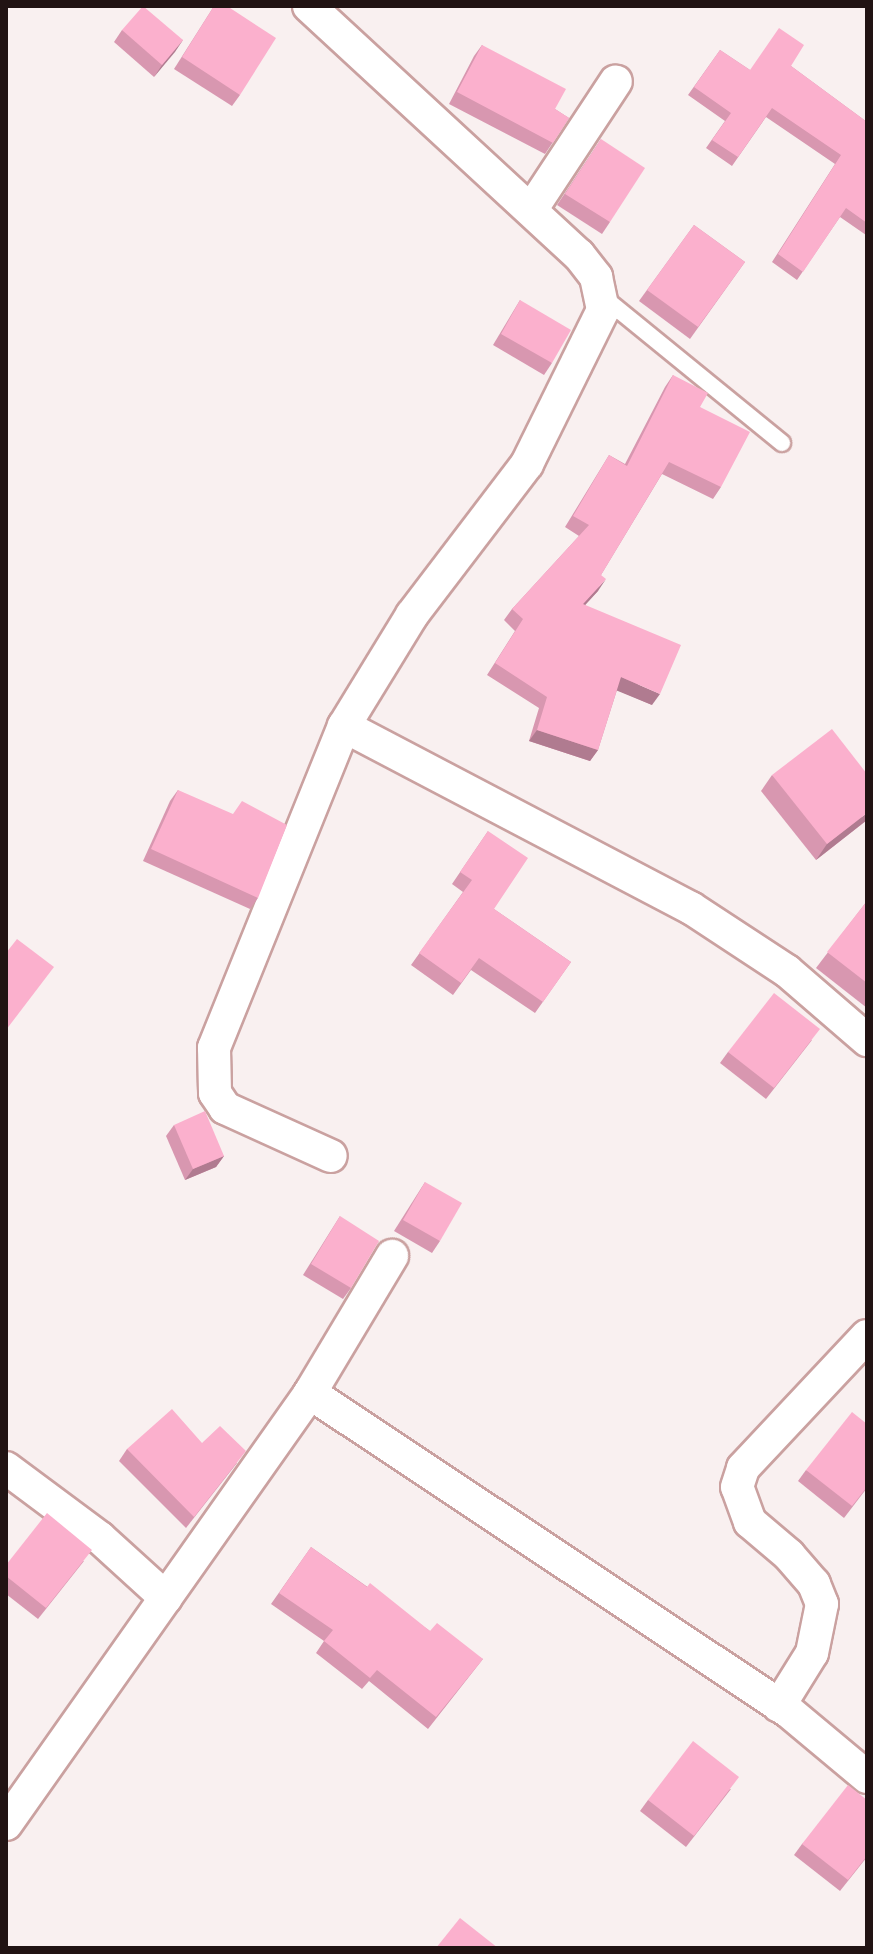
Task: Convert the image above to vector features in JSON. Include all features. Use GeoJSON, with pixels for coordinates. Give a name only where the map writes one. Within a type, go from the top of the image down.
{"type":"FeatureCollection","features":[{"type":"Feature","properties":{"kind":"street"},"geometry":{"type":"LineString","coordinates":[[309,6],[579,255],[596,277],[602,296],[597,329],[527,464],[412,615],[344,726],[223,1020],[212,1072],[215,1093],[225,1108],[331,1156]]}},
{"type":"Feature","properties":{"kind":"street"},"geometry":{"type":"LineString","coordinates":[[531,210],[616,81]]}},
{"type":"Feature","properties":{"kind":"street"},"geometry":{"type":"LineString","coordinates":[[344,726],[691,908],[787,971],[867,1040]]}},
{"type":"Feature","properties":{"kind":"street"},"geometry":{"type":"LineString","coordinates":[[6,1824],[310,1393],[392,1256]]}},
{"type":"Feature","properties":{"kind":"street"},"geometry":{"type":"LineString","coordinates":[[779,1706],[812,1653],[822,1604],[814,1584],[798,1564],[750,1522],[737,1487],[743,1468],[867,1336]]}},
{"type":"Feature","properties":{"kind":"street"},"geometry":{"type":"LineString","coordinates":[[310,1393],[779,1706],[867,1777]]}},
{"type":"Feature","properties":{"kind":"street"},"geometry":{"type":"LineString","coordinates":[[6,1468],[100,1538],[166,1598]]}},
{"type":"Feature","properties":{"kind":"lane"},"geometry":{"type":"LineString","coordinates":[[602,296],[782,443]]}},
{"type":"Feature","properties":{"kind":"building"},"geometry":{"type":"Polygon","coordinates":[[[143,6],[183,40],[162,65],[122,30],[143,6]]]}},
{"type":"Feature","properties":{"kind":"building"},"geometry":{"type":"Polygon","coordinates":[[[214,6],[227,6],[276,38],[240,95],[182,57],[214,6]]]}},
{"type":"Feature","properties":{"kind":"building"},"geometry":{"type":"Polygon","coordinates":[[[779,28],[804,45],[791,66],[867,122],[867,223],[846,208],[803,272],[778,254],[841,155],[772,108],[738,157],[712,140],[731,113],[694,87],[720,50],[750,70],[779,28]]]}},
{"type":"Feature","properties":{"kind":"building"},"geometry":{"type":"Polygon","coordinates":[[[482,45],[566,89],[555,109],[569,118],[553,143],[457,92],[482,45]]]}},
{"type":"Feature","properties":{"kind":"building"},"geometry":{"type":"Polygon","coordinates":[[[601,139],[645,168],[610,222],[565,194],[601,139]]]}},
{"type":"Feature","properties":{"kind":"building"},"geometry":{"type":"Polygon","coordinates":[[[694,225],[745,262],[698,327],[647,290],[694,225]]]}},
{"type":"Feature","properties":{"kind":"building"},"geometry":{"type":"Polygon","coordinates":[[[520,300],[571,330],[552,363],[501,334],[520,300]]]}},
{"type":"Feature","properties":{"kind":"building"},"geometry":{"type":"Polygon","coordinates":[[[673,375],[708,393],[700,407],[750,432],[721,487],[669,462],[601,575],[606,579],[583,604],[681,645],[660,694],[621,677],[598,750],[537,730],[547,697],[495,663],[523,619],[512,609],[589,525],[573,516],[609,455],[627,466],[673,375]]]}},
{"type":"Feature","properties":{"kind":"building"},"geometry":{"type":"Polygon","coordinates":[[[832,729],[867,774],[867,813],[827,844],[772,775],[832,729]]]}},
{"type":"Feature","properties":{"kind":"building"},"geometry":{"type":"Polygon","coordinates":[[[178,790],[233,814],[242,801],[287,825],[258,898],[151,849],[178,790]]]}},
{"type":"Feature","properties":{"kind":"building"},"geometry":{"type":"Polygon","coordinates":[[[488,831],[528,858],[494,909],[571,962],[543,1002],[479,958],[461,983],[419,953],[472,880],[460,872],[488,831]]]}},
{"type":"Feature","properties":{"kind":"building"},"geometry":{"type":"Polygon","coordinates":[[[867,901],[867,983],[827,952],[867,901]]]}},
{"type":"Feature","properties":{"kind":"building"},"geometry":{"type":"Polygon","coordinates":[[[17,939],[54,967],[6,1030],[6,953],[17,939]]]}},
{"type":"Feature","properties":{"kind":"building"},"geometry":{"type":"Polygon","coordinates":[[[774,993],[820,1029],[774,1088],[728,1052],[774,993]]]}},
{"type":"Feature","properties":{"kind":"building"},"geometry":{"type":"Polygon","coordinates":[[[205,1111],[224,1156],[193,1169],[174,1125],[205,1111]]]}},
{"type":"Feature","properties":{"kind":"building"},"geometry":{"type":"Polygon","coordinates":[[[425,1182],[462,1203],[440,1241],[403,1220],[425,1182]]]}},
{"type":"Feature","properties":{"kind":"building"},"geometry":{"type":"Polygon","coordinates":[[[340,1216],[379,1241],[351,1288],[311,1264],[340,1216]]]}},
{"type":"Feature","properties":{"kind":"building"},"geometry":{"type":"Polygon","coordinates":[[[172,1409],[202,1443],[220,1426],[246,1451],[194,1517],[127,1449],[172,1409]]]}},
{"type":"Feature","properties":{"kind":"building"},"geometry":{"type":"Polygon","coordinates":[[[852,1412],[867,1424],[867,1487],[852,1506],[806,1470],[852,1412]]]}},
{"type":"Feature","properties":{"kind":"building"},"geometry":{"type":"Polygon","coordinates":[[[47,1513],[92,1550],[46,1608],[6,1576],[6,1565],[47,1513]]]}},
{"type":"Feature","properties":{"kind":"building"},"geometry":{"type":"Polygon","coordinates":[[[311,1547],[367,1587],[370,1583],[430,1631],[437,1623],[483,1659],[436,1717],[377,1670],[370,1678],[324,1641],[333,1630],[279,1593],[311,1547]]]}},
{"type":"Feature","properties":{"kind":"building"},"geometry":{"type":"Polygon","coordinates":[[[693,1741],[739,1777],[694,1836],[648,1800],[693,1741]]]}},
{"type":"Feature","properties":{"kind":"building"},"geometry":{"type":"Polygon","coordinates":[[[848,1785],[867,1800],[867,1856],[848,1880],[802,1844],[848,1785]]]}},
{"type":"Feature","properties":{"kind":"building"},"geometry":{"type":"Polygon","coordinates":[[[460,1918],[498,1948],[436,1948],[460,1918]]]}}]}
